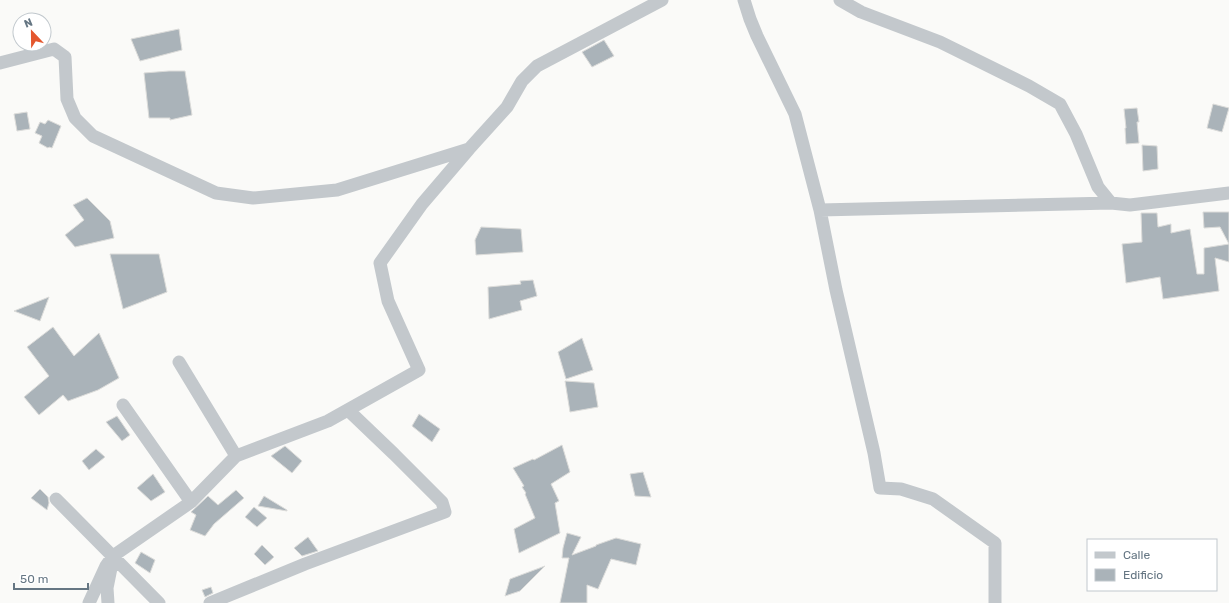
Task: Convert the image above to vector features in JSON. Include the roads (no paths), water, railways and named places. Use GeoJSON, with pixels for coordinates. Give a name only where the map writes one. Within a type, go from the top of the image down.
{"type":"FeatureCollection","features":[{"type":"Feature","properties":{"kind":"street"},"geometry":{"type":"LineString","coordinates":[[89,603],[106,566],[113,556],[191,502],[236,456],[328,421],[419,370],[388,301],[380,264],[422,204],[468,149],[507,107],[522,81],[537,66],[662,0]]}},
{"type":"Feature","properties":{"kind":"street"},"geometry":{"type":"LineString","coordinates":[[744,0],[757,36],[795,114],[820,210],[836,290],[874,454],[880,488],[901,489],[933,499],[995,543],[995,603]]}},
{"type":"Feature","properties":{"kind":"street"},"geometry":{"type":"LineString","coordinates":[[840,0],[861,12],[940,42],[1029,86],[1060,104],[1076,134],[1098,187],[1111,203]]}},
{"type":"Feature","properties":{"kind":"street"},"geometry":{"type":"LineString","coordinates":[[0,63],[54,49],[65,57],[67,99],[75,118],[93,136],[216,193],[253,198],[337,190],[468,149]]}},
{"type":"Feature","properties":{"kind":"street"},"geometry":{"type":"LineString","coordinates":[[820,210],[1111,203],[1130,205],[1229,193]]}},
{"type":"Feature","properties":{"kind":"street"},"geometry":{"type":"LineString","coordinates":[[179,362],[236,456]]}},
{"type":"Feature","properties":{"kind":"street"},"geometry":{"type":"LineString","coordinates":[[123,405],[191,502]]}},
{"type":"Feature","properties":{"kind":"street"},"geometry":{"type":"LineString","coordinates":[[210,603],[305,564],[445,512],[442,502],[348,410]]}},
{"type":"Feature","properties":{"kind":"street"},"geometry":{"type":"LineString","coordinates":[[56,499],[159,603]]}},
{"type":"Feature","properties":{"kind":"street"},"geometry":{"type":"LineString","coordinates":[[108,603],[107,588],[113,556]]}}]}
